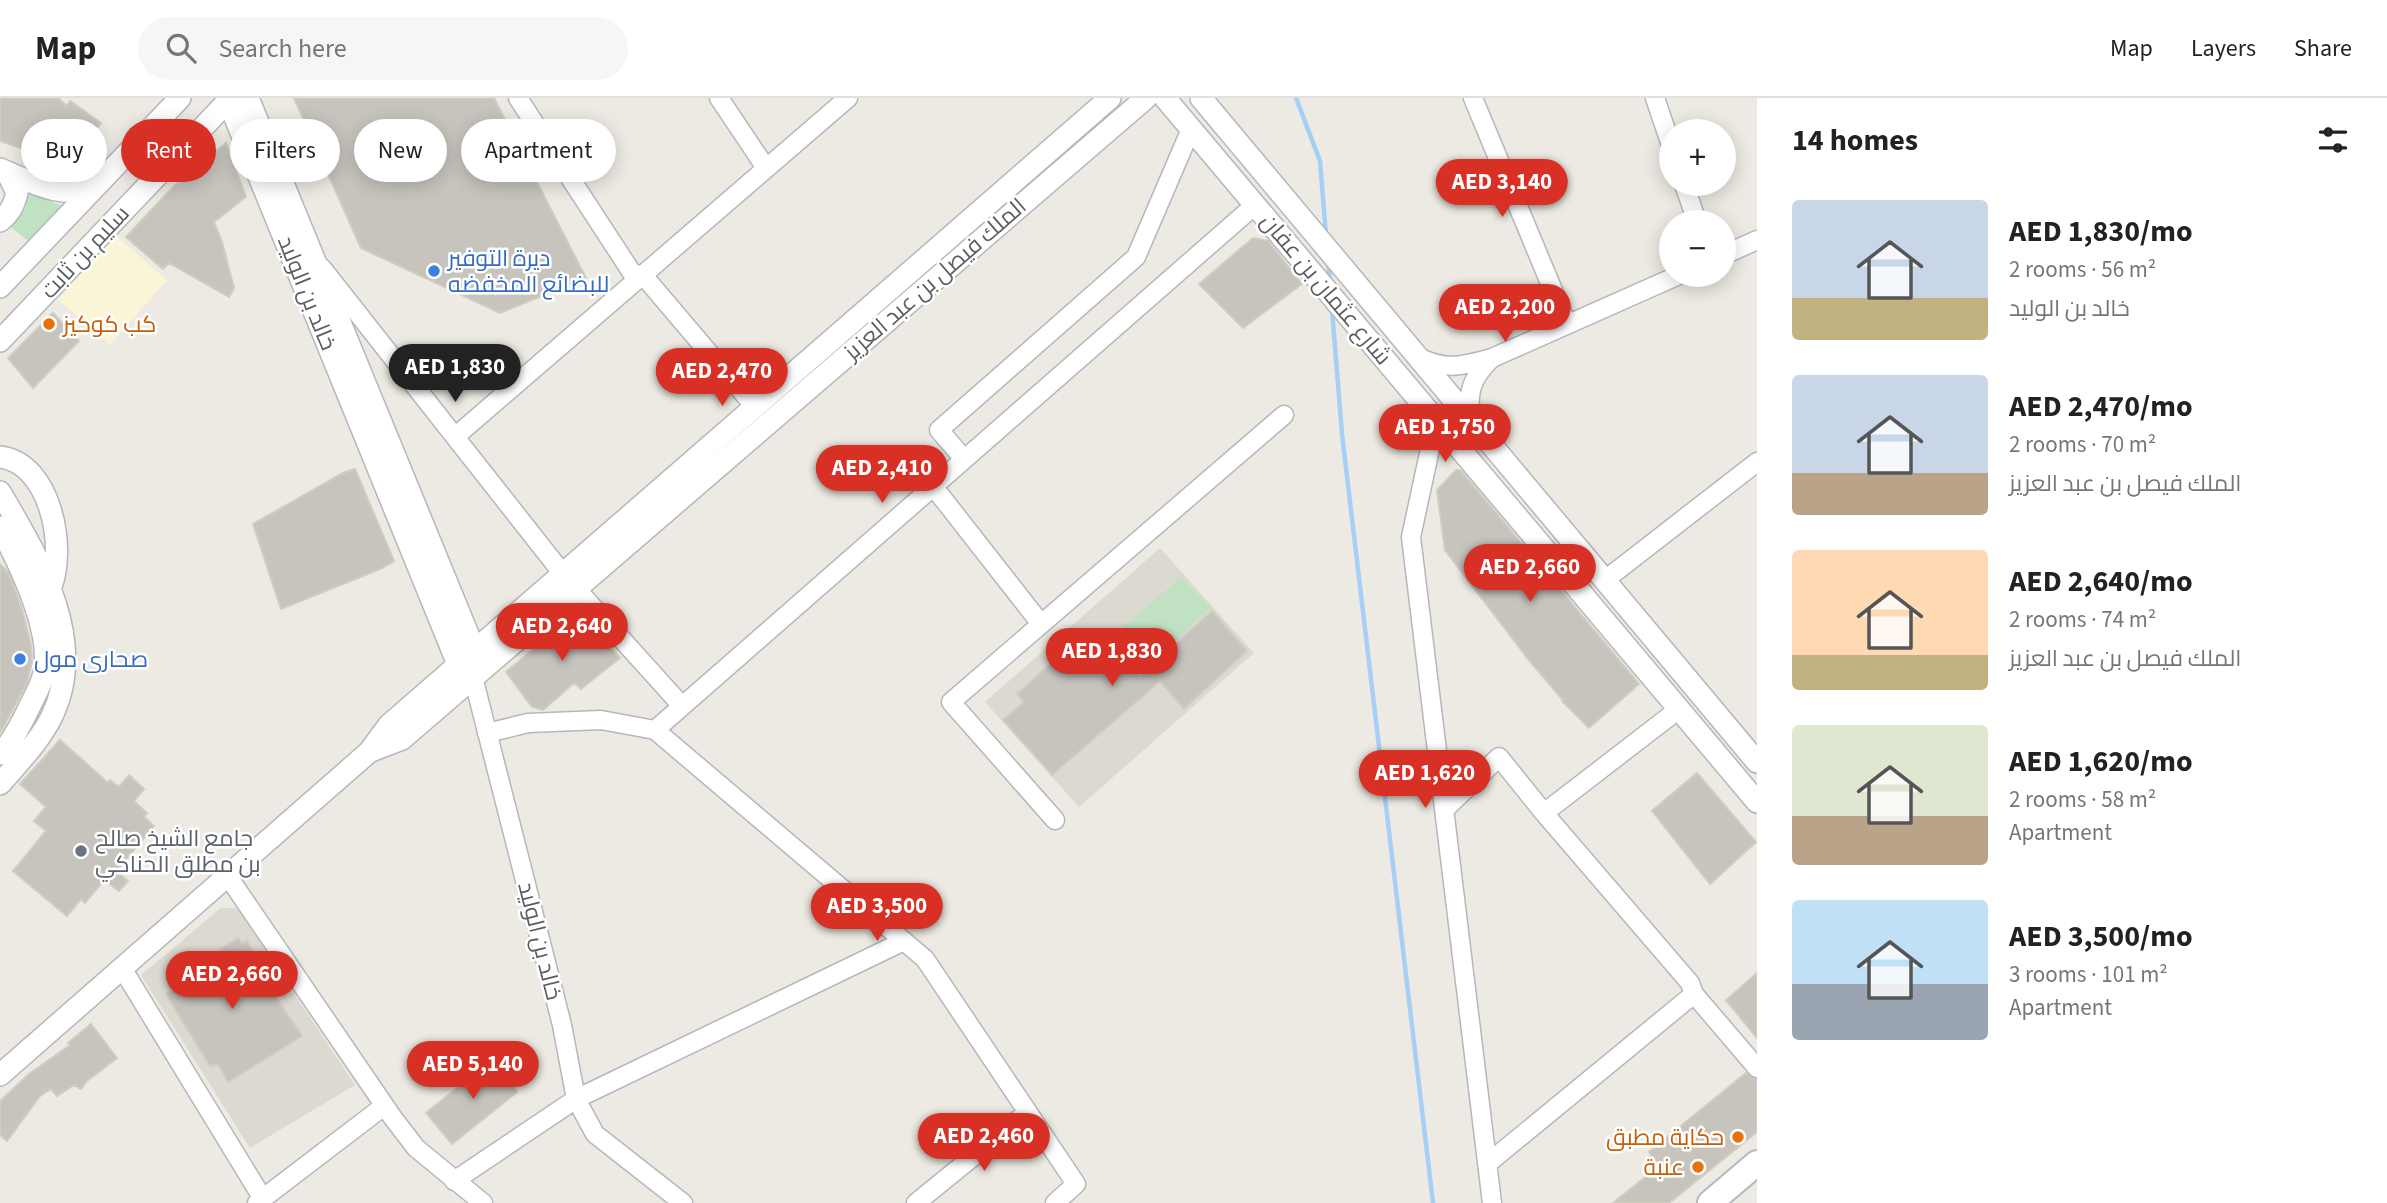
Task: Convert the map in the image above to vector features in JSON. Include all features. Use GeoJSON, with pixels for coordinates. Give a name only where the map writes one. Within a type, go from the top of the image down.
{"type":"FeatureCollection","features":[{"type":"Feature","properties":{"kind":"main road"},"geometry":{"type":"LineString","coordinates":[[1710,1203],[1757,1163]]}},
{"type":"Feature","properties":{"kind":"street","name":"سليم بن ثابت"},"geometry":{"type":"LineString","coordinates":[[0,287],[180,98]]}},
{"type":"Feature","properties":{"kind":"street"},"geometry":{"type":"LineString","coordinates":[[518,98],[639,276],[755,407]]}},
{"type":"Feature","properties":{"kind":"street"},"geometry":{"type":"LineString","coordinates":[[719,98],[766,168]]}},
{"type":"Feature","properties":{"kind":"street"},"geometry":{"type":"LineString","coordinates":[[456,436],[848,98]]}},
{"type":"Feature","properties":{"kind":"street","name":"الملك فيصل بن عبد العزيز"},"geometry":{"type":"LineString","coordinates":[[569,582],[755,407],[1110,98]]}},
{"type":"Feature","properties":{"kind":"street","name":"الملك فيصل بن عبد العزيز"},"geometry":{"type":"LineString","coordinates":[[3,1066],[122,968],[369,751],[389,725],[569,582],[1146,98]]}},
{"type":"Feature","properties":{"kind":"street","name":"شارع عثمان بن عفان"},"geometry":{"type":"LineString","coordinates":[[1165,98],[1757,802]]}},
{"type":"Feature","properties":{"kind":"street","name":"شارع عثمان بن عفان"},"geometry":{"type":"LineString","coordinates":[[1201,98],[1757,762]]}},
{"type":"Feature","properties":{"kind":"street"},"geometry":{"type":"LineString","coordinates":[[1473,98],[1567,324]]}},
{"type":"Feature","properties":{"kind":"street"},"geometry":{"type":"LineString","coordinates":[[1655,98],[1662,119]]}},
{"type":"Feature","properties":{"kind":"street","name":"سليم بن ثابت"},"geometry":{"type":"LineString","coordinates":[[0,341],[234,99]]}},
{"type":"Feature","properties":{"kind":"street","name":"خالد بن الوليد"},"geometry":{"type":"LineString","coordinates":[[234,99],[316,259],[472,644],[469,664],[562,1025],[576,1099],[595,1134],[683,1203]]}},
{"type":"Feature","properties":{"kind":"street","name":"خالد بن الوليد"},"geometry":{"type":"LineString","coordinates":[[234,99],[455,657],[469,664]]}},
{"type":"Feature","properties":{"kind":"street"},"geometry":{"type":"LineString","coordinates":[[964,459],[939,430],[1136,257],[1191,129]]}},
{"type":"Feature","properties":{"kind":"street"},"geometry":{"type":"LineString","coordinates":[[4,171],[62,193],[96,187]]}},
{"type":"Feature","properties":{"kind":"street"},"geometry":{"type":"LineString","coordinates":[[0,221],[8,215],[18,193],[4,171]]}},
{"type":"Feature","properties":{"kind":"street"},"geometry":{"type":"LineString","coordinates":[[654,730],[1255,205]]}},
{"type":"Feature","properties":{"kind":"street"},"geometry":{"type":"LineString","coordinates":[[1736,250],[1757,240]]}},
{"type":"Feature","properties":{"kind":"street"},"geometry":{"type":"LineString","coordinates":[[316,259],[569,582],[682,706]]}},
{"type":"Feature","properties":{"kind":"street"},"geometry":{"type":"LineString","coordinates":[[1418,356],[1435,365],[1451,368],[1492,358],[1659,284]]}},
{"type":"Feature","properties":{"kind":"street"},"geometry":{"type":"LineString","coordinates":[[1471,421],[1469,403],[1472,385],[1477,373],[1492,358]]}},
{"type":"Feature","properties":{"kind":"street"},"geometry":{"type":"LineString","coordinates":[[1055,820],[951,702],[1284,415]]}},
{"type":"Feature","properties":{"kind":"street"},"geometry":{"type":"LineString","coordinates":[[1436,421],[1411,537],[1492,1203]]}},
{"type":"Feature","properties":{"kind":"street"},"geometry":{"type":"LineString","coordinates":[[0,457],[16,460],[25,467],[48,504],[56,530],[58,555],[55,578],[50,589]]}},
{"type":"Feature","properties":{"kind":"street"},"geometry":{"type":"LineString","coordinates":[[1605,580],[1757,462]]}},
{"type":"Feature","properties":{"kind":"street"},"geometry":{"type":"LineString","coordinates":[[933,486],[1041,624]]}},
{"type":"Feature","properties":{"kind":"street"},"geometry":{"type":"LineString","coordinates":[[0,492],[31,546],[56,603],[65,648],[63,685],[52,717],[0,784]]}},
{"type":"Feature","properties":{"kind":"street"},"geometry":{"type":"LineString","coordinates":[[0,527],[36,605],[45,647],[43,678],[11,743],[0,754]]}},
{"type":"Feature","properties":{"kind":"street"},"geometry":{"type":"LineString","coordinates":[[1544,813],[1679,709]]}},
{"type":"Feature","properties":{"kind":"street"},"geometry":{"type":"LineString","coordinates":[[488,733],[528,723],[601,720],[654,730],[925,959],[1076,1184],[1055,1203]]}},
{"type":"Feature","properties":{"kind":"street"},"geometry":{"type":"LineString","coordinates":[[1444,810],[1499,757],[1690,983],[1694,994],[1757,1068]]}},
{"type":"Feature","properties":{"kind":"street"},"geometry":{"type":"LineString","coordinates":[[227,875],[384,1106],[416,1148],[483,1203]]}},
{"type":"Feature","properties":{"kind":"street"},"geometry":{"type":"LineString","coordinates":[[454,1181],[576,1099],[904,941]]}},
{"type":"Feature","properties":{"kind":"street"},"geometry":{"type":"LineString","coordinates":[[122,968],[260,1201],[384,1106]]}},
{"type":"Feature","properties":{"kind":"street"},"geometry":{"type":"LineString","coordinates":[[1487,1164],[1694,994]]}},
{"type":"Feature","properties":{"kind":"street"},"geometry":{"type":"LineString","coordinates":[[916,1203],[1028,1112]]}},
{"type":"Feature","properties":{"kind":"shaded area"},"geometry":{"type":"Polygon","coordinates":[[[115,235],[167,280],[110,345],[58,300],[115,235]]]}},
{"type":"Feature","properties":{"kind":"shaded area"},"geometry":{"type":"Polygon","coordinates":[[[1160,548],[1254,653],[1079,807],[985,702],[1160,548]]]}},
{"type":"Feature","properties":{"kind":"shaded area"},"geometry":{"type":"Polygon","coordinates":[[[221,908],[237,908],[355,1085],[250,1148],[141,975],[221,908]]]}},
{"type":"Feature","properties":{"kind":"green space"},"geometry":{"type":"Polygon","coordinates":[[[23,193],[68,208],[32,244],[3,221],[17,220],[26,208],[23,193]]]}},
{"type":"Feature","properties":{"kind":"green space"},"geometry":{"type":"Polygon","coordinates":[[[1181,577],[1211,608],[1147,667],[1115,635],[1181,577]]]}},
{"type":"Feature","properties":{"kind":"building"},"geometry":{"type":"Polygon","coordinates":[[[0,98],[58,98],[67,106],[70,101],[95,119],[21,119],[21,148],[0,141],[0,98]]]}},
{"type":"Feature","properties":{"kind":"building"},"geometry":{"type":"Polygon","coordinates":[[[294,98],[494,98],[505,119],[461,119],[461,182],[537,182],[586,278],[500,313],[361,248],[332,182],[340,182],[340,119],[303,119],[294,98]]]}},
{"type":"Feature","properties":{"kind":"building"},"geometry":{"type":"Polygon","coordinates":[[[226,143],[230,154],[230,182],[240,182],[246,197],[214,222],[234,288],[229,297],[169,263],[163,269],[126,237],[179,182],[216,182],[216,151],[226,143]]]}},
{"type":"Feature","properties":{"kind":"building"},"geometry":{"type":"Polygon","coordinates":[[[1253,238],[1268,241],[1302,284],[1243,328],[1199,284],[1253,238]]]}},
{"type":"Feature","properties":{"kind":"building"},"geometry":{"type":"Polygon","coordinates":[[[53,313],[79,341],[33,388],[8,358],[53,313]]]}},
{"type":"Feature","properties":{"kind":"building"},"geometry":{"type":"Polygon","coordinates":[[[355,469],[394,561],[281,609],[253,524],[343,473],[355,469]]]}},
{"type":"Feature","properties":{"kind":"building"},"geometry":{"type":"Polygon","coordinates":[[[1456,470],[1461,471],[1639,684],[1589,728],[1562,701],[1528,659],[1445,550],[1437,490],[1456,470]]]}},
{"type":"Feature","properties":{"kind":"building","name":"صحارى مول"},"geometry":{"type":"Polygon","coordinates":[[[0,564],[8,572],[21,606],[31,645],[32,662],[27,683],[0,733],[0,564]]]}},
{"type":"Feature","properties":{"kind":"building"},"geometry":{"type":"Polygon","coordinates":[[[1212,611],[1247,651],[1184,709],[1160,681],[1052,775],[1003,720],[1024,702],[1017,694],[1074,643],[1076,645],[1094,629],[1140,676],[1212,611]]]}},
{"type":"Feature","properties":{"kind":"building"},"geometry":{"type":"Polygon","coordinates":[[[578,612],[620,658],[581,689],[574,683],[543,710],[532,707],[506,672],[578,612]]]}},
{"type":"Feature","properties":{"kind":"building","name":"جامع الشيخ صالح بن مطلق الحناكي"},"geometry":{"type":"Polygon","coordinates":[[[60,740],[108,783],[110,780],[119,787],[129,775],[144,789],[134,801],[147,813],[144,817],[154,826],[116,871],[128,881],[119,891],[104,880],[85,903],[81,899],[67,916],[13,871],[46,831],[34,821],[46,807],[20,784],[60,740]]]}},
{"type":"Feature","properties":{"kind":"building"},"geometry":{"type":"Polygon","coordinates":[[[1697,773],[1756,842],[1710,884],[1652,811],[1697,773]]]}},
{"type":"Feature","properties":{"kind":"building"},"geometry":{"type":"Polygon","coordinates":[[[238,938],[242,944],[247,941],[258,959],[252,962],[302,1036],[228,1082],[218,1064],[210,1066],[166,994],[182,985],[178,977],[238,938]]]}},
{"type":"Feature","properties":{"kind":"building"},"geometry":{"type":"Polygon","coordinates":[[[1757,973],[1757,1038],[1726,1000],[1757,973]]]}},
{"type":"Feature","properties":{"kind":"building"},"geometry":{"type":"Polygon","coordinates":[[[91,1024],[117,1058],[87,1081],[81,1089],[74,1085],[57,1096],[51,1089],[40,1096],[7,1141],[0,1135],[0,1101],[29,1074],[70,1045],[68,1043],[91,1024]]]}},
{"type":"Feature","properties":{"kind":"building"},"geometry":{"type":"Polygon","coordinates":[[[496,1057],[517,1092],[452,1144],[426,1113],[496,1057]]]}},
{"type":"Feature","properties":{"kind":"building"},"geometry":{"type":"Polygon","coordinates":[[[1746,1073],[1757,1079],[1757,1132],[1669,1203],[1613,1203],[1659,1166],[1649,1152],[1746,1073]]]}},
{"type":"Feature","properties":{"kind":"waterway"},"geometry":{"type":"LineString","coordinates":[[1296,98],[1320,161],[1326,235]]}},
{"type":"Feature","properties":{"kind":"waterway"},"geometry":{"type":"LineString","coordinates":[[1328,262],[1330,282]]}},
{"type":"Feature","properties":{"kind":"waterway"},"geometry":{"type":"LineString","coordinates":[[1332,310],[1342,434],[1433,1203]]}},
{"type":"Feature","properties":{"kind":"place","name":"ديرة التوفير للبضائع المخفضه"},"geometry":{"type":"Point","coordinates":[434,271]}},
{"type":"Feature","properties":{"kind":"place","name":"كب كوكيز"},"geometry":{"type":"Point","coordinates":[49,324]}},
{"type":"Feature","properties":{"kind":"place","name":"صحارى مول"},"geometry":{"type":"Point","coordinates":[20,659]}},
{"type":"Feature","properties":{"kind":"place","name":"جامع الشيخ صالح بن مطلق الحناكي"},"geometry":{"type":"Point","coordinates":[81,851]}},
{"type":"Feature","properties":{"kind":"place","name":"حكاية مطبق"},"geometry":{"type":"Point","coordinates":[1738,1137]}},
{"type":"Feature","properties":{"kind":"place","name":"عنبة"},"geometry":{"type":"Point","coordinates":[1698,1167]}}]}
